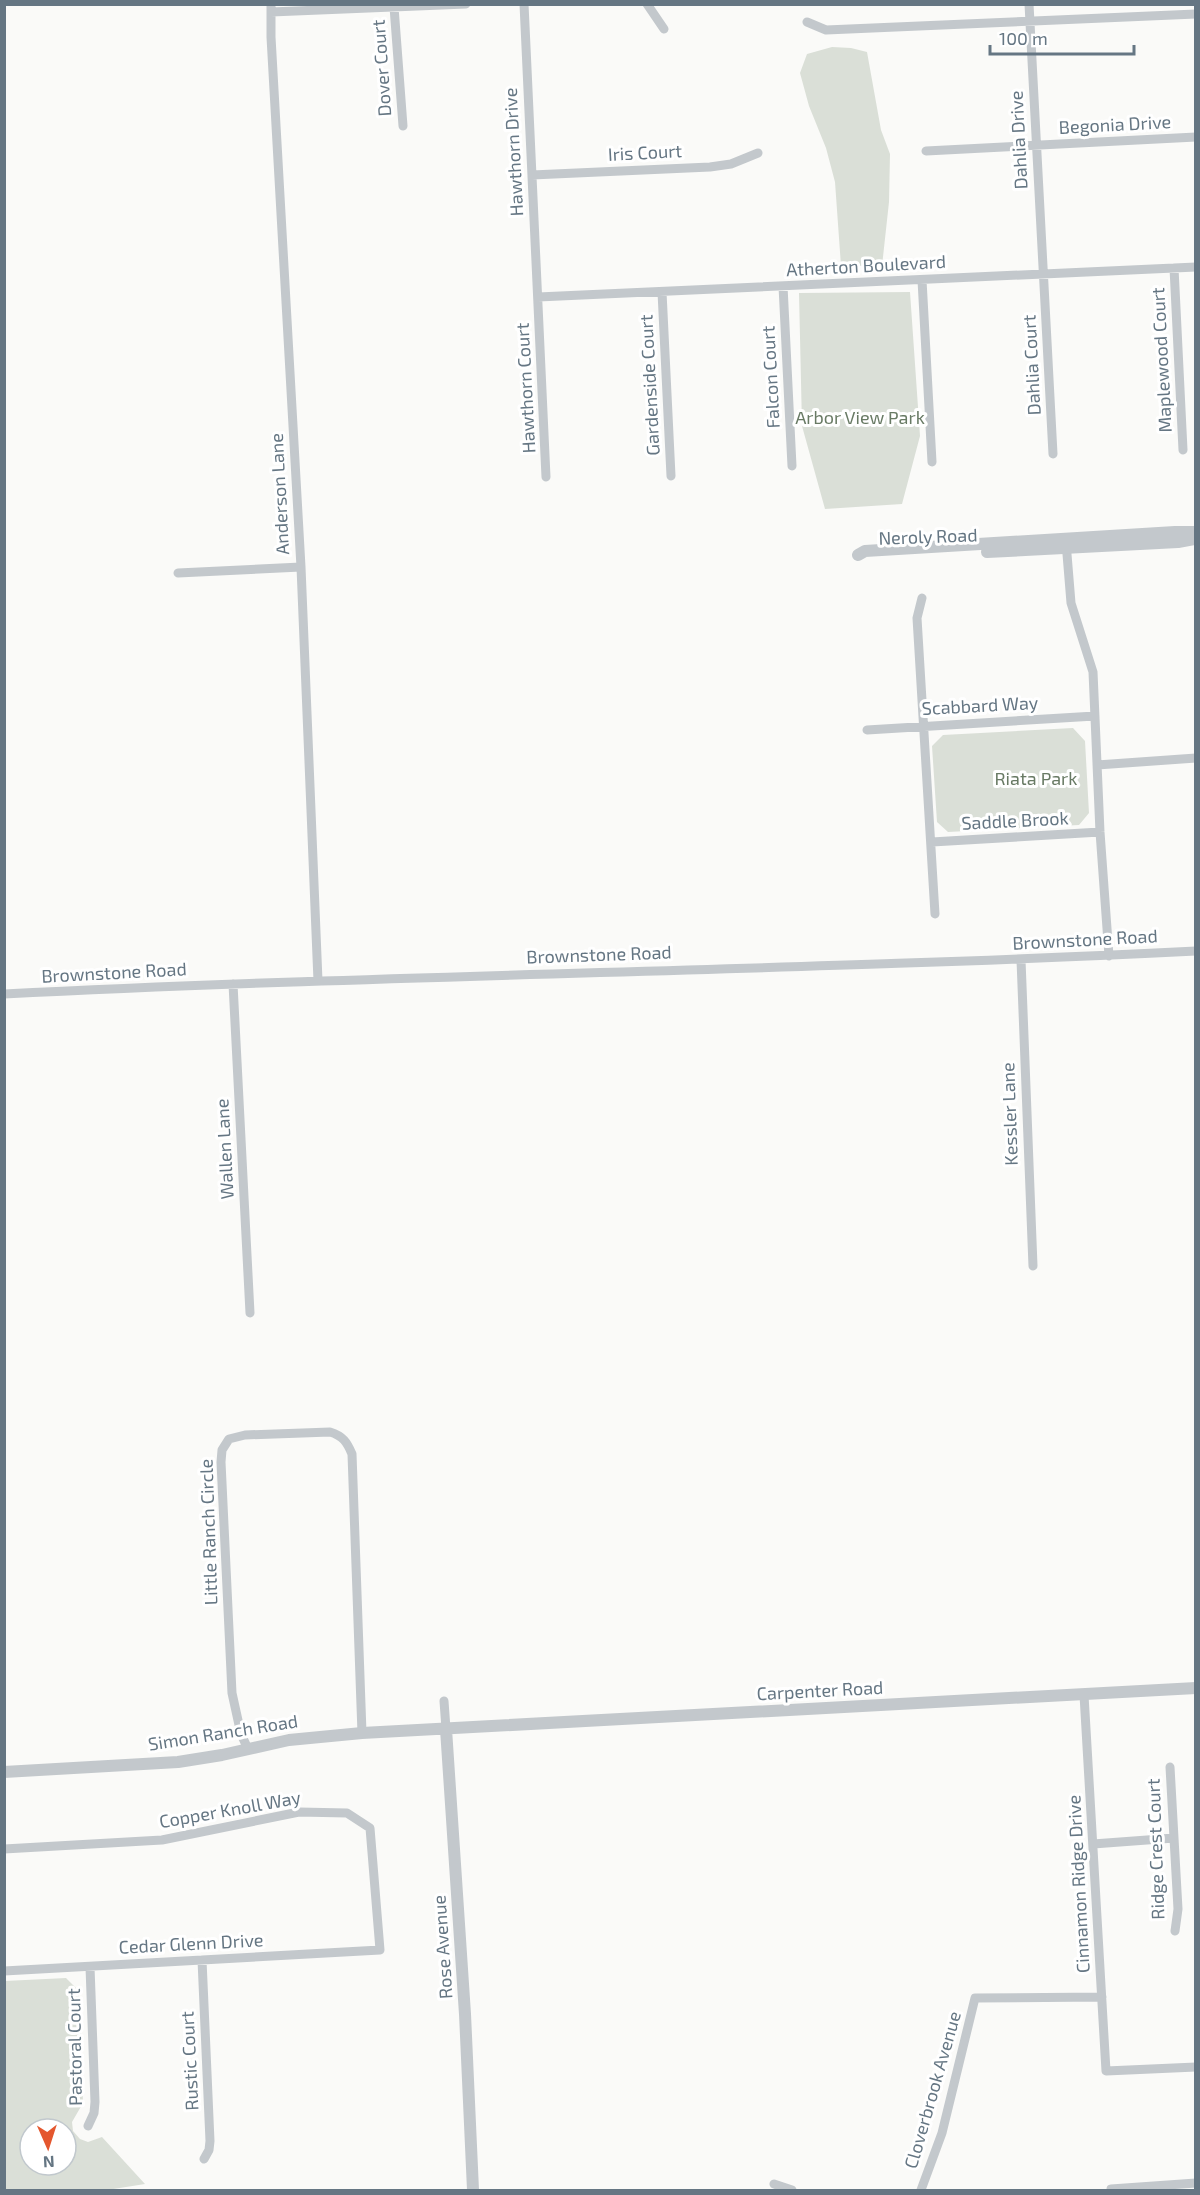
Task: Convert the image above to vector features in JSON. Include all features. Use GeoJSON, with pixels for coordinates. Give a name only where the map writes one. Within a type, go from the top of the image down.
{"type":"FeatureCollection","features":[{"type":"Feature","properties":{"kind":"street"},"geometry":{"type":"LineString","coordinates":[[271,8],[466,4]]}},
{"type":"Feature","properties":{"kind":"street","name":"Hawthorn Drive"},"geometry":{"type":"LineString","coordinates":[[524,4],[538,297]]}},
{"type":"Feature","properties":{"kind":"street"},"geometry":{"type":"LineString","coordinates":[[646,4],[664,29]]}},
{"type":"Feature","properties":{"kind":"street","name":"Dahlia Drive"},"geometry":{"type":"LineString","coordinates":[[1029,4],[1043,274]]}},
{"type":"Feature","properties":{"kind":"street","name":"Dover Court"},"geometry":{"type":"LineString","coordinates":[[394,7],[403,126]]}},
{"type":"Feature","properties":{"kind":"street","name":"Anderson Lane"},"geometry":{"type":"LineString","coordinates":[[271,8],[301,567],[318,981]]}},
{"type":"Feature","properties":{"kind":"street"},"geometry":{"type":"LineString","coordinates":[[807,22],[826,30],[1196,14]]}},
{"type":"Feature","properties":{"kind":"street","name":"Begonia Drive"},"geometry":{"type":"LineString","coordinates":[[926,151],[1196,137]]}},
{"type":"Feature","properties":{"kind":"street","name":"Iris Court"},"geometry":{"type":"LineString","coordinates":[[532,175],[710,167],[731,164],[758,153]]}},
{"type":"Feature","properties":{"kind":"street","name":"Atherton Boulevard"},"geometry":{"type":"LineString","coordinates":[[538,297],[1196,267]]}},
{"type":"Feature","properties":{"kind":"street","name":"Maplewood Court"},"geometry":{"type":"LineString","coordinates":[[1174,268],[1183,450]]}},
{"type":"Feature","properties":{"kind":"street","name":"Dahlia Court"},"geometry":{"type":"LineString","coordinates":[[1043,274],[1053,454]]}},
{"type":"Feature","properties":{"kind":"street"},"geometry":{"type":"LineString","coordinates":[[922,280],[932,462]]}},
{"type":"Feature","properties":{"kind":"street","name":"Falcon Court"},"geometry":{"type":"LineString","coordinates":[[783,286],[792,465]]}},
{"type":"Feature","properties":{"kind":"street","name":"Gardenside Court"},"geometry":{"type":"LineString","coordinates":[[662,292],[671,476]]}},
{"type":"Feature","properties":{"kind":"street","name":"Hawthorn Court"},"geometry":{"type":"LineString","coordinates":[[538,297],[546,477]]}},
{"type":"Feature","properties":{"kind":"street","name":"Neroly Road"},"geometry":{"type":"LineString","coordinates":[[1196,532],[1175,532],[1066,544],[865,558],[858,555],[865,551],[1066,544],[1196,539]]}},
{"type":"Feature","properties":{"kind":"street"},"geometry":{"type":"LineString","coordinates":[[1066,544],[1071,603],[1093,672],[1100,832],[1109,956]]}},
{"type":"Feature","properties":{"kind":"street"},"geometry":{"type":"LineString","coordinates":[[178,573],[301,567]]}},
{"type":"Feature","properties":{"kind":"street"},"geometry":{"type":"LineString","coordinates":[[922,598],[917,618],[935,914]]}},
{"type":"Feature","properties":{"kind":"street","name":"Scabbard Way"},"geometry":{"type":"LineString","coordinates":[[867,730],[1095,716]]}},
{"type":"Feature","properties":{"kind":"street"},"geometry":{"type":"LineString","coordinates":[[1097,765],[1196,758]]}},
{"type":"Feature","properties":{"kind":"street","name":"Saddle Brook"},"geometry":{"type":"LineString","coordinates":[[932,842],[1100,832]]}},
{"type":"Feature","properties":{"kind":"street","name":"Brownstone Road"},"geometry":{"type":"LineString","coordinates":[[4,994],[318,981],[1021,960],[1196,951]]}},
{"type":"Feature","properties":{"kind":"street","name":"Kessler Lane"},"geometry":{"type":"LineString","coordinates":[[1021,960],[1033,1266]]}},
{"type":"Feature","properties":{"kind":"street","name":"Wallen Lane"},"geometry":{"type":"LineString","coordinates":[[233,984],[250,1313]]}},
{"type":"Feature","properties":{"kind":"street","name":"Little Ranch Circle"},"geometry":{"type":"LineString","coordinates":[[248,1749],[241,1734],[232,1693],[221,1462],[222,1450],[229,1439],[245,1435],[330,1432],[340,1435],[348,1444],[352,1454],[362,1733]]}},
{"type":"Feature","properties":{"kind":"street","name":"Carpenter Road"},"geometry":{"type":"LineString","coordinates":[[446,1729],[1196,1688]]}},
{"type":"Feature","properties":{"kind":"street","name":"Cinnamon Ridge Drive"},"geometry":{"type":"LineString","coordinates":[[1084,1695],[1106,2071],[1196,2067]]}},
{"type":"Feature","properties":{"kind":"street","name":"Rose Avenue"},"geometry":{"type":"LineString","coordinates":[[444,1701],[465,2014],[472,2190]]}},
{"type":"Feature","properties":{"kind":"street","name":"Simon Ranch Road"},"geometry":{"type":"LineString","coordinates":[[4,1772],[178,1762],[289,1740],[362,1733],[446,1729]]}},
{"type":"Feature","properties":{"kind":"street","name":"Ridge Crest Court"},"geometry":{"type":"LineString","coordinates":[[1170,1767],[1178,1909],[1175,1931]]}},
{"type":"Feature","properties":{"kind":"street","name":"Copper Knoll Way"},"geometry":{"type":"LineString","coordinates":[[4,1849],[162,1840],[299,1812],[347,1814],[370,1828],[380,1950]]}},
{"type":"Feature","properties":{"kind":"street"},"geometry":{"type":"LineString","coordinates":[[1094,1844],[1174,1838]]}},
{"type":"Feature","properties":{"kind":"street","name":"Cedar Glenn Drive"},"geometry":{"type":"LineString","coordinates":[[4,1971],[380,1950]]}},
{"type":"Feature","properties":{"kind":"street","name":"Rustic Court"},"geometry":{"type":"LineString","coordinates":[[202,1960],[210,2141],[209,2150],[204,2159]]}},
{"type":"Feature","properties":{"kind":"street","name":"Pastoral Court"},"geometry":{"type":"LineString","coordinates":[[88,2126],[94,2113],[95,2102],[90,1966]]}},
{"type":"Feature","properties":{"kind":"street","name":"Cloverbrook Avenue"},"geometry":{"type":"LineString","coordinates":[[921,2190],[942,2133],[975,1998],[1102,1997]]}},
{"type":"Feature","properties":{"kind":"street"},"geometry":{"type":"LineString","coordinates":[[1111,2190],[1196,2183]]}},
{"type":"Feature","properties":{"kind":"street"},"geometry":{"type":"LineString","coordinates":[[774,2184],[792,2190]]}},
{"type":"Feature","properties":{"kind":"green space"},"geometry":{"type":"Polygon","coordinates":[[[832,47],[867,52],[881,130],[890,154],[889,202],[882,266],[841,266],[835,182],[826,148],[809,106],[800,73],[807,54],[832,47]]]}},
{"type":"Feature","properties":{"kind":"green space","name":"Arbor View Park"},"geometry":{"type":"Polygon","coordinates":[[[910,292],[920,436],[902,504],[825,509],[802,426],[799,293],[910,292]]]}},
{"type":"Feature","properties":{"kind":"green space","name":"Riata Park"},"geometry":{"type":"Polygon","coordinates":[[[1073,728],[1085,741],[1089,813],[1079,825],[948,832],[937,822],[932,746],[943,735],[1073,728]]]}},
{"type":"Feature","properties":{"kind":"green space"},"geometry":{"type":"Polygon","coordinates":[[[66,1978],[79,1991],[83,2103],[75,2117],[18,2117],[18,2177],[78,2177],[78,2137],[88,2142],[102,2137],[145,2184],[107,2190],[5,2190],[5,1981],[66,1978]]]}}]}
